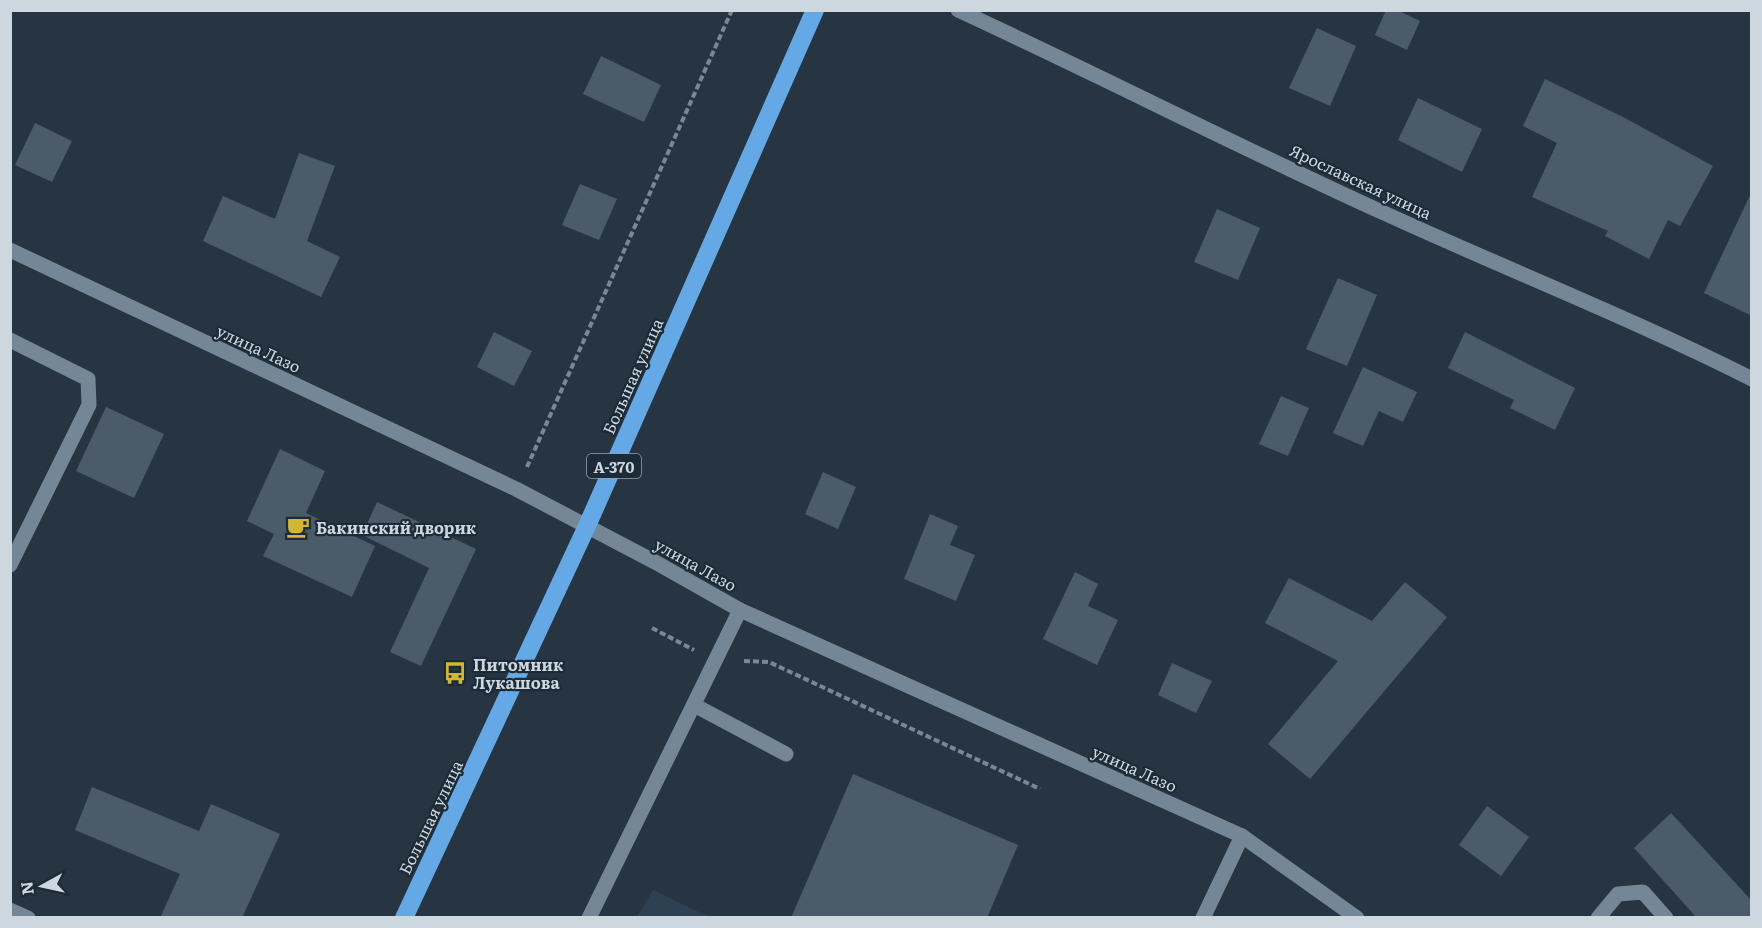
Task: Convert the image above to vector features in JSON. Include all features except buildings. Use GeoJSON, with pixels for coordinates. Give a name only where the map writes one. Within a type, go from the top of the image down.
{"type":"FeatureCollection","features":[{"type":"Feature","properties":{"kind":"highway","name":"Большая улица"},"geometry":{"type":"LineString","coordinates":[[404,918],[587,526],[815,10]]}},
{"type":"Feature","properties":{"kind":"street","name":"Ярославская улица"},"geometry":{"type":"LineString","coordinates":[[958,10],[1076,64],[1383,213],[1671,338],[1752,379]]}},
{"type":"Feature","properties":{"kind":"street","name":"улица Лазо"},"geometry":{"type":"LineString","coordinates":[[10,250],[516,489],[740,610],[1242,836],[1357,918]]}},
{"type":"Feature","properties":{"kind":"street"},"geometry":{"type":"LineString","coordinates":[[10,340],[88,379],[89,405],[10,566]]}},
{"type":"Feature","properties":{"kind":"street"},"geometry":{"type":"LineString","coordinates":[[589,918],[740,610]]}},
{"type":"Feature","properties":{"kind":"street"},"geometry":{"type":"LineString","coordinates":[[694,705],[786,754]]}},
{"type":"Feature","properties":{"kind":"street"},"geometry":{"type":"LineString","coordinates":[[1203,918],[1242,836]]}},
{"type":"Feature","properties":{"kind":"street"},"geometry":{"type":"LineString","coordinates":[[1598,918],[1618,894],[1643,892],[1666,918]]}},
{"type":"Feature","properties":{"kind":"street"},"geometry":{"type":"LineString","coordinates":[[10,909],[28,918]]}},
{"type":"Feature","properties":{"kind":"path"},"geometry":{"type":"LineString","coordinates":[[516,489],[732,10]]}},
{"type":"Feature","properties":{"kind":"path"},"geometry":{"type":"LineString","coordinates":[[652,628],[716,661],[769,662],[1040,789]]}},
{"type":"Feature","properties":{"kind":"shaded area"},"geometry":{"type":"Polygon","coordinates":[[[653,890],[709,917],[637,917],[653,890]]]}},
{"type":"Feature","properties":{"kind":"place","name":"Бакинский дворик"},"geometry":{"type":"Point","coordinates":[298,527]}},
{"type":"Feature","properties":{"kind":"place","name":"Питомник Лукашова"},"geometry":{"type":"Point","coordinates":[455,673]}}]}
